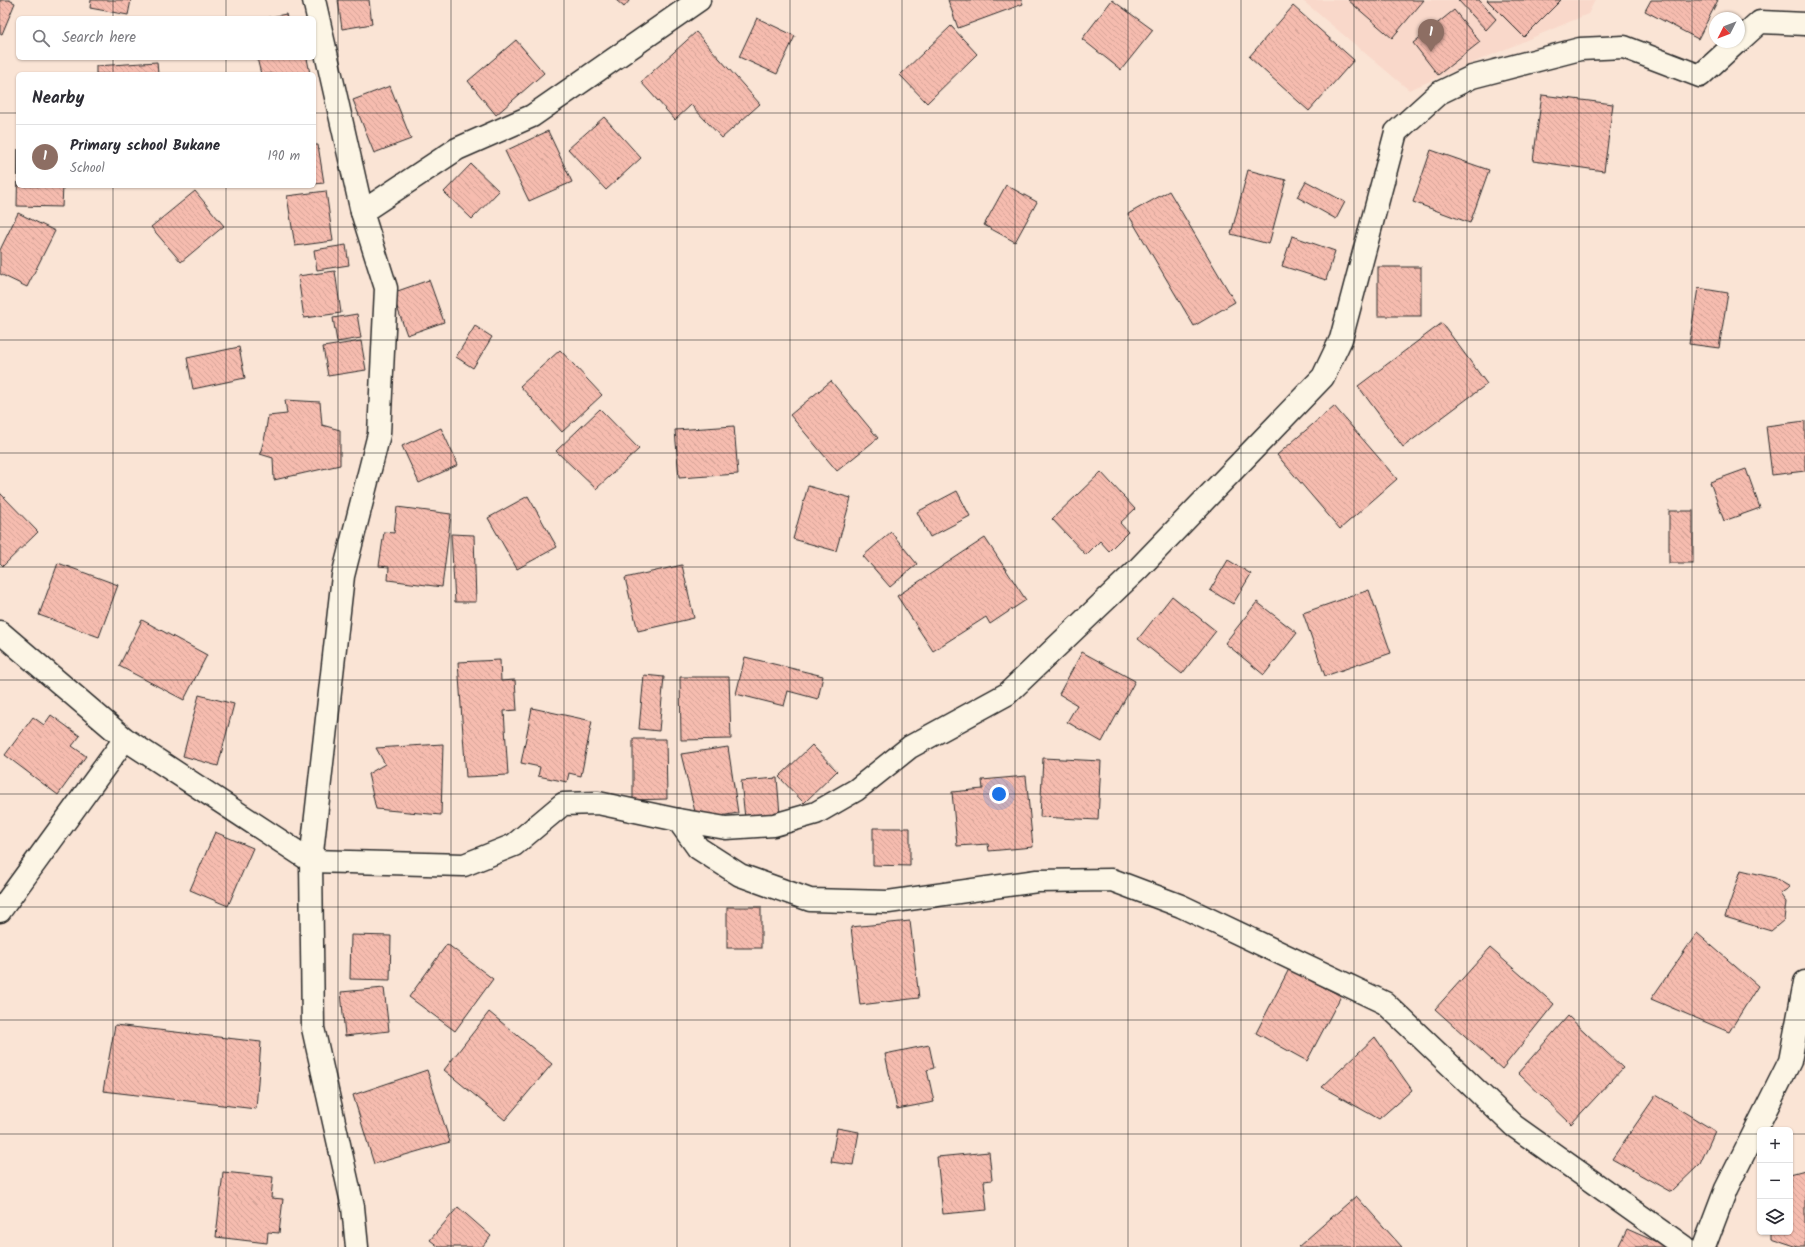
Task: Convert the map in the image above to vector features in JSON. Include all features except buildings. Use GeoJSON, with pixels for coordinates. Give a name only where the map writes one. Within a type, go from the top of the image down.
{"type":"FeatureCollection","features":[{"type":"Feature","properties":{"kind":"street"},"geometry":{"type":"LineString","coordinates":[[314,0],[362,212],[386,288],[378,434],[343,576],[312,861],[313,1028],[353,1207],[357,1247]]}},
{"type":"Feature","properties":{"kind":"street"},"geometry":{"type":"LineString","coordinates":[[362,212],[457,149],[532,116],[699,0]]}},
{"type":"Feature","properties":{"kind":"street"},"geometry":{"type":"LineString","coordinates":[[1745,35],[1760,22],[1805,24]]}},
{"type":"Feature","properties":{"kind":"street"},"geometry":{"type":"LineString","coordinates":[[0,632],[125,739],[312,861],[464,865],[514,845],[563,804],[598,803],[678,820],[726,828],[774,825],[816,812],[856,790],[910,747],[1007,694],[1138,570],[1323,377],[1341,340],[1396,132],[1438,93],[1472,77],[1580,49],[1624,47],[1700,76],[1730,48]]}},
{"type":"Feature","properties":{"kind":"street"},"geometry":{"type":"LineString","coordinates":[[0,911],[125,739]]}},
{"type":"Feature","properties":{"kind":"street"},"geometry":{"type":"LineString","coordinates":[[678,820],[698,848],[740,875],[810,900],[888,902],[1037,881],[1112,880],[1180,906],[1385,1003],[1514,1126],[1684,1247]]}},
{"type":"Feature","properties":{"kind":"street"},"geometry":{"type":"LineString","coordinates":[[1704,1247],[1726,1189],[1790,1061],[1805,982]]}},
{"type":"Feature","properties":{"kind":"shaded area"},"geometry":{"type":"Polygon","coordinates":[[[1302,0],[1595,0],[1588,14],[1409,90],[1302,0]]]}},
{"type":"Feature","properties":{"kind":"place","name":"Primary school Bukane"},"geometry":{"type":"Point","coordinates":[1431,52]}}]}
